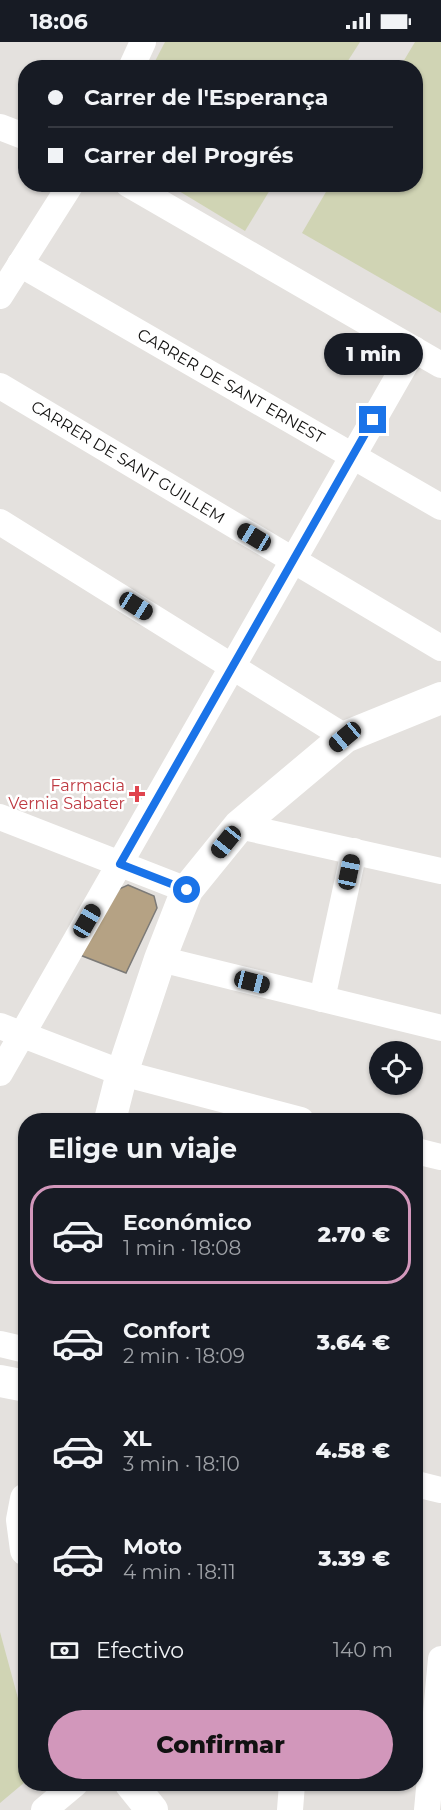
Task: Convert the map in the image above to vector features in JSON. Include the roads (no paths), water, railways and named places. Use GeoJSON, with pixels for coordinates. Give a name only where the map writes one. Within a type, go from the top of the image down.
{"type":"FeatureCollection","features":[{"type":"Feature","properties":{"kind":"street"},"geometry":{"type":"LineString","coordinates":[[135,60],[143,42]]}},
{"type":"Feature","properties":{"kind":"street"},"geometry":{"type":"LineString","coordinates":[[0,127],[18,134]]}},
{"type":"Feature","properties":{"kind":"street"},"geometry":{"type":"LineString","coordinates":[[0,296],[66,192]]}},
{"type":"Feature","properties":{"kind":"street"},"geometry":{"type":"LineString","coordinates":[[142,192],[441,364]]}},
{"type":"Feature","properties":{"kind":"street","name":"CARRER DE SANT ERNEST"},"geometry":{"type":"LineString","coordinates":[[20,264],[441,507]]}},
{"type":"Feature","properties":{"kind":"street"},"geometry":{"type":"LineString","coordinates":[[0,1073],[11,1030],[120,864],[414,349]]}},
{"type":"Feature","properties":{"kind":"street","name":"CARRER DE SANT GUILLEM"},"geometry":{"type":"LineString","coordinates":[[0,386],[441,648]]}},
{"type":"Feature","properties":{"kind":"street"},"geometry":{"type":"LineString","coordinates":[[0,522],[345,737]]}},
{"type":"Feature","properties":{"kind":"street"},"geometry":{"type":"LineString","coordinates":[[112,1113],[122,1072],[160,959],[187,890],[239,826],[345,737],[441,698]]}},
{"type":"Feature","properties":{"kind":"street"},"geometry":{"type":"LineString","coordinates":[[0,817],[187,890]]}},
{"type":"Feature","properties":{"kind":"street"},"geometry":{"type":"LineString","coordinates":[[239,826],[441,871]]}},
{"type":"Feature","properties":{"kind":"street"},"geometry":{"type":"LineString","coordinates":[[322,999],[354,851]]}},
{"type":"Feature","properties":{"kind":"street"},"geometry":{"type":"LineString","coordinates":[[160,959],[441,1028]]}},
{"type":"Feature","properties":{"kind":"street"},"geometry":{"type":"LineString","coordinates":[[11,1030],[122,1072],[275,1113]]}},
{"type":"Feature","properties":{"kind":"street"},"geometry":{"type":"LineString","coordinates":[[423,1153],[441,1157]]}},
{"type":"Feature","properties":{"kind":"street"},"geometry":{"type":"LineString","coordinates":[[0,1344],[18,1348]]}},
{"type":"Feature","properties":{"kind":"street"},"geometry":{"type":"LineString","coordinates":[[0,1381],[18,1384]]}},
{"type":"Feature","properties":{"kind":"street"},"geometry":{"type":"LineString","coordinates":[[423,1486],[441,1490]]}},
{"type":"Feature","properties":{"kind":"street"},"geometry":{"type":"LineString","coordinates":[[427,1810],[441,1659]]}},
{"type":"Feature","properties":{"kind":"street"},"geometry":{"type":"LineString","coordinates":[[44,1810],[67,1791]]}},
{"type":"Feature","properties":{"kind":"street"},"geometry":{"type":"LineString","coordinates":[[136,1791],[152,1810]]}},
{"type":"Feature","properties":{"kind":"street"},"geometry":{"type":"LineString","coordinates":[[290,1810],[291,1791]]}},
{"type":"Feature","properties":{"kind":"place","name":"Farmacia Vernia Sabater"},"geometry":{"type":"Point","coordinates":[137,794]}}]}
